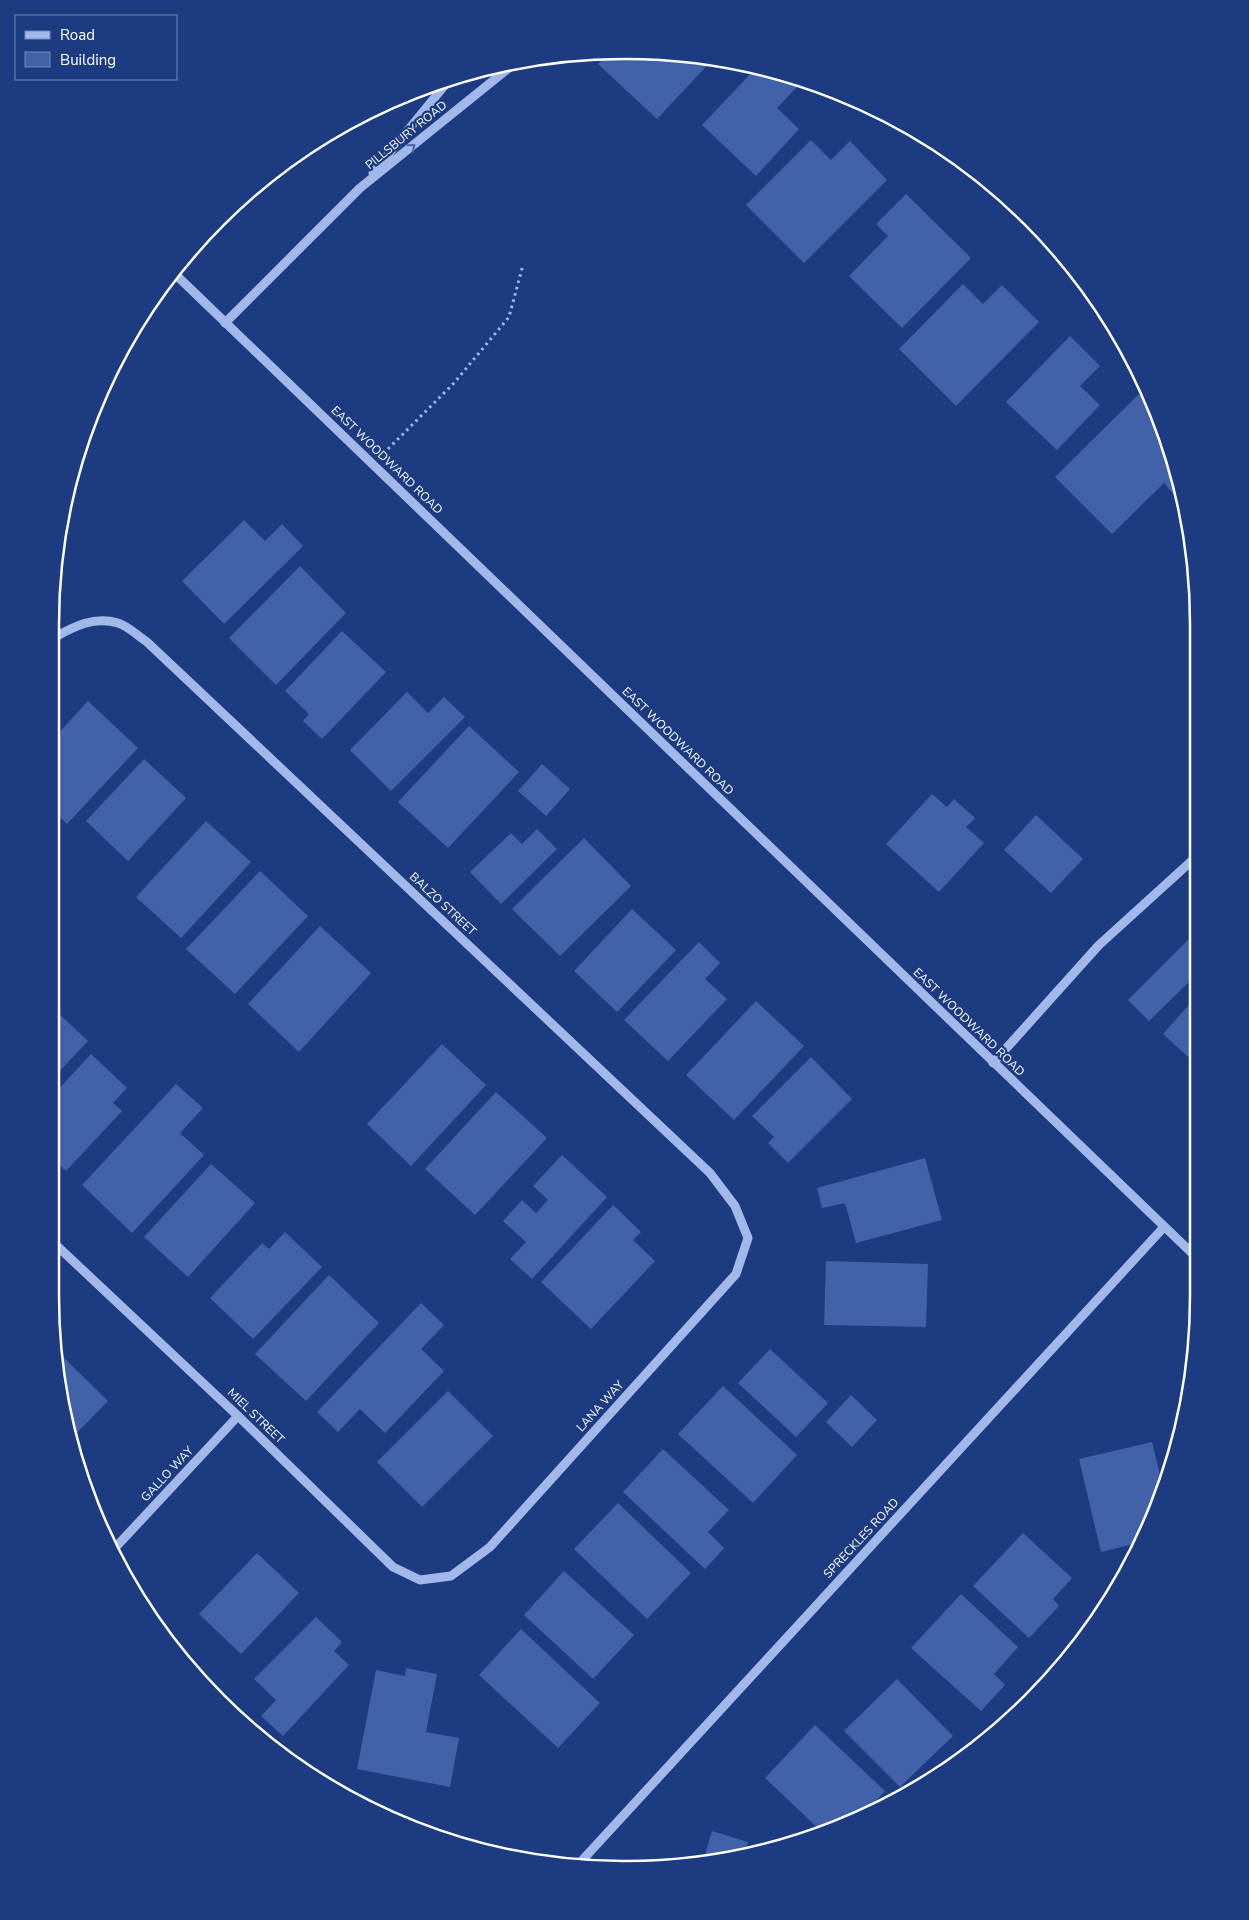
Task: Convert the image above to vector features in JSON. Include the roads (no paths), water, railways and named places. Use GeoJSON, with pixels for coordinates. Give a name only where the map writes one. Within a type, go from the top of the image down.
{"type":"FeatureCollection","features":[{"type":"Feature","properties":{"kind":"street","name":"PILLSBURY ROAD"},"geometry":{"type":"LineString","coordinates":[[360,188],[503,72]]}},
{"type":"Feature","properties":{"kind":"street","name":"PILLSBURY ROAD"},"geometry":{"type":"LineString","coordinates":[[225,323],[360,188],[441,90]]}},
{"type":"Feature","properties":{"kind":"street","name":"EAST WOODWARD ROAD"},"geometry":{"type":"LineString","coordinates":[[178,277],[1190,1251]]}},
{"type":"Feature","properties":{"kind":"street","name":"BALZO STREET"},"geometry":{"type":"LineString","coordinates":[[59,635],[74,626],[94,620],[119,623],[147,642],[710,1173],[735,1206],[748,1238]]}},
{"type":"Feature","properties":{"kind":"street"},"geometry":{"type":"LineString","coordinates":[[993,1063],[1099,945],[1190,862]]}},
{"type":"Feature","properties":{"kind":"street","name":"SPRECKLES ROAD"},"geometry":{"type":"LineString","coordinates":[[583,1860],[1164,1227]]}},
{"type":"Feature","properties":{"kind":"street","name":"LANA WAY"},"geometry":{"type":"LineString","coordinates":[[451,1576],[490,1546],[736,1274],[748,1238]]}},
{"type":"Feature","properties":{"kind":"street","name":"MIEL STREET"},"geometry":{"type":"LineString","coordinates":[[59,1248],[238,1416],[393,1567],[420,1580],[451,1576]]}},
{"type":"Feature","properties":{"kind":"street","name":"GALLO WAY"},"geometry":{"type":"LineString","coordinates":[[117,1546],[238,1416]]}}]}
